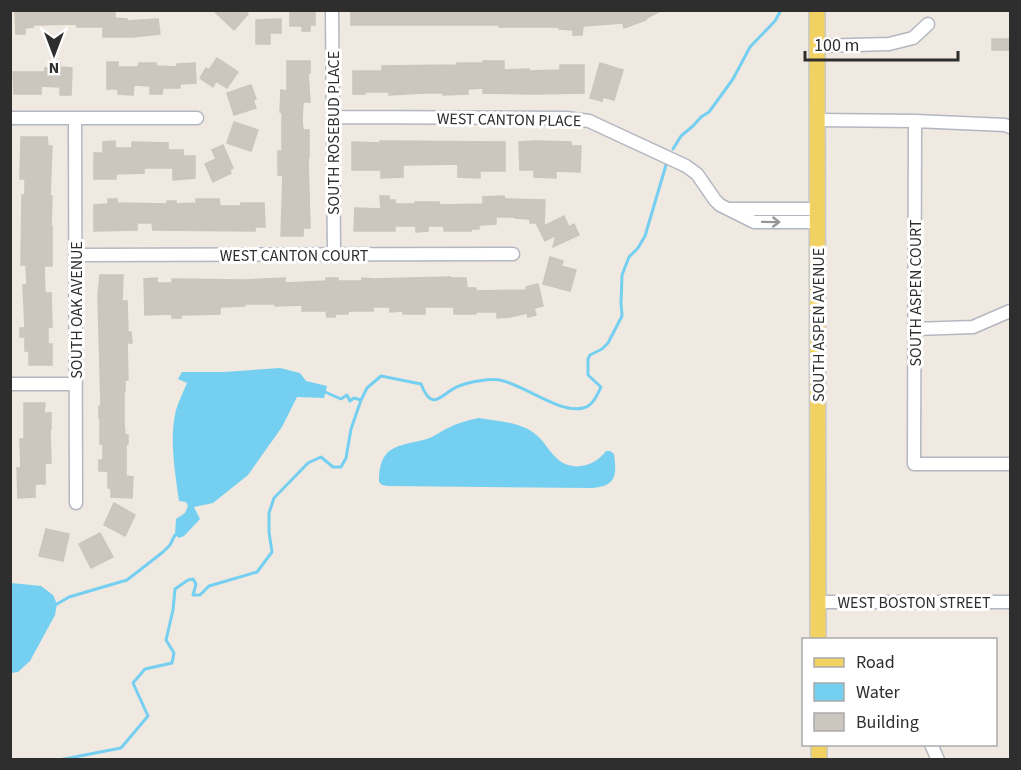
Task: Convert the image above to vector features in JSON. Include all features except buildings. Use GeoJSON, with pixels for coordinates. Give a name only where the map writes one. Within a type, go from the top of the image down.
{"type":"FeatureCollection","features":[{"type":"Feature","properties":{"kind":"main road","name":"SOUTH ASPEN AVENUE"},"geometry":{"type":"LineString","coordinates":[[817,10],[818,638]]}},
{"type":"Feature","properties":{"kind":"street","name":"SOUTH ROSEBUD PLACE"},"geometry":{"type":"LineString","coordinates":[[332,10],[334,255]]}},
{"type":"Feature","properties":{"kind":"street"},"geometry":{"type":"LineString","coordinates":[[818,46],[889,44],[913,38],[928,24]]}},
{"type":"Feature","properties":{"kind":"street","name":"SOUTH OAK AVENUE"},"geometry":{"type":"LineString","coordinates":[[75,117],[76,503]]}},
{"type":"Feature","properties":{"kind":"street"},"geometry":{"type":"LineString","coordinates":[[10,118],[197,117]]}},
{"type":"Feature","properties":{"kind":"street","name":"WEST CANTON PLACE"},"geometry":{"type":"LineString","coordinates":[[333,117],[566,118],[589,121],[686,166],[697,174],[715,200],[727,209],[817,216]]}},
{"type":"Feature","properties":{"kind":"street"},"geometry":{"type":"LineString","coordinates":[[817,120],[915,121],[1011,127]]}},
{"type":"Feature","properties":{"kind":"street","name":"SOUTH ASPEN COURT"},"geometry":{"type":"LineString","coordinates":[[915,121],[914,464],[1011,464]]}},
{"type":"Feature","properties":{"kind":"street","name":"WEST CANTON COURT"},"geometry":{"type":"LineString","coordinates":[[76,255],[513,254]]}},
{"type":"Feature","properties":{"kind":"street"},"geometry":{"type":"LineString","coordinates":[[915,329],[973,327],[1011,311]]}},
{"type":"Feature","properties":{"kind":"street"},"geometry":{"type":"LineString","coordinates":[[10,384],[76,384]]}},
{"type":"Feature","properties":{"kind":"street","name":"WEST BOSTON STREET"},"geometry":{"type":"LineString","coordinates":[[818,602],[1011,602]]}},
{"type":"Feature","properties":{"kind":"water"},"geometry":{"type":"Polygon","coordinates":[[[280,368],[300,373],[306,381],[327,386],[324,398],[297,397],[282,427],[248,475],[213,503],[194,507],[200,519],[184,536],[179,538],[175,535],[176,519],[185,513],[188,506],[186,502],[179,501],[174,467],[174,421],[187,383],[178,379],[182,372],[280,368]]]}},
{"type":"Feature","properties":{"kind":"water"},"geometry":{"type":"Polygon","coordinates":[[[479,418],[508,422],[528,429],[538,436],[556,458],[572,466],[591,463],[606,451],[610,451],[614,454],[615,462],[613,479],[606,485],[592,488],[388,486],[379,482],[382,462],[388,452],[404,444],[427,439],[456,425],[479,418]]]}},
{"type":"Feature","properties":{"kind":"water"},"geometry":{"type":"Polygon","coordinates":[[[11,583],[41,586],[53,595],[57,604],[55,615],[30,661],[18,672],[11,673],[11,583]]]}},
{"type":"Feature","properties":{"kind":"waterway"},"geometry":{"type":"LineString","coordinates":[[673,149],[681,136],[709,112],[733,79],[750,47],[775,21],[781,10]]}},
{"type":"Feature","properties":{"kind":"waterway"},"geometry":{"type":"LineString","coordinates":[[59,760],[121,748],[148,716],[133,683],[145,669],[172,663],[174,653],[166,640],[175,589],[193,579],[196,584],[193,595],[200,595],[209,586],[257,572],[272,552],[269,513],[274,498],[308,463],[321,457],[333,467],[341,467],[346,458],[351,429],[361,400],[367,388],[381,376],[421,384],[425,393],[434,400],[463,385],[500,380],[564,407],[583,408],[592,403],[601,387],[588,375],[588,359],[590,355],[608,343],[622,316],[622,275],[629,257],[645,236],[666,165]]}},
{"type":"Feature","properties":{"kind":"waterway"},"geometry":{"type":"LineString","coordinates":[[325,392],[341,399],[347,395],[350,401],[354,398],[361,400]]}},
{"type":"Feature","properties":{"kind":"waterway"},"geometry":{"type":"LineString","coordinates":[[57,604],[69,597],[127,580],[163,552],[175,535]]}}]}
